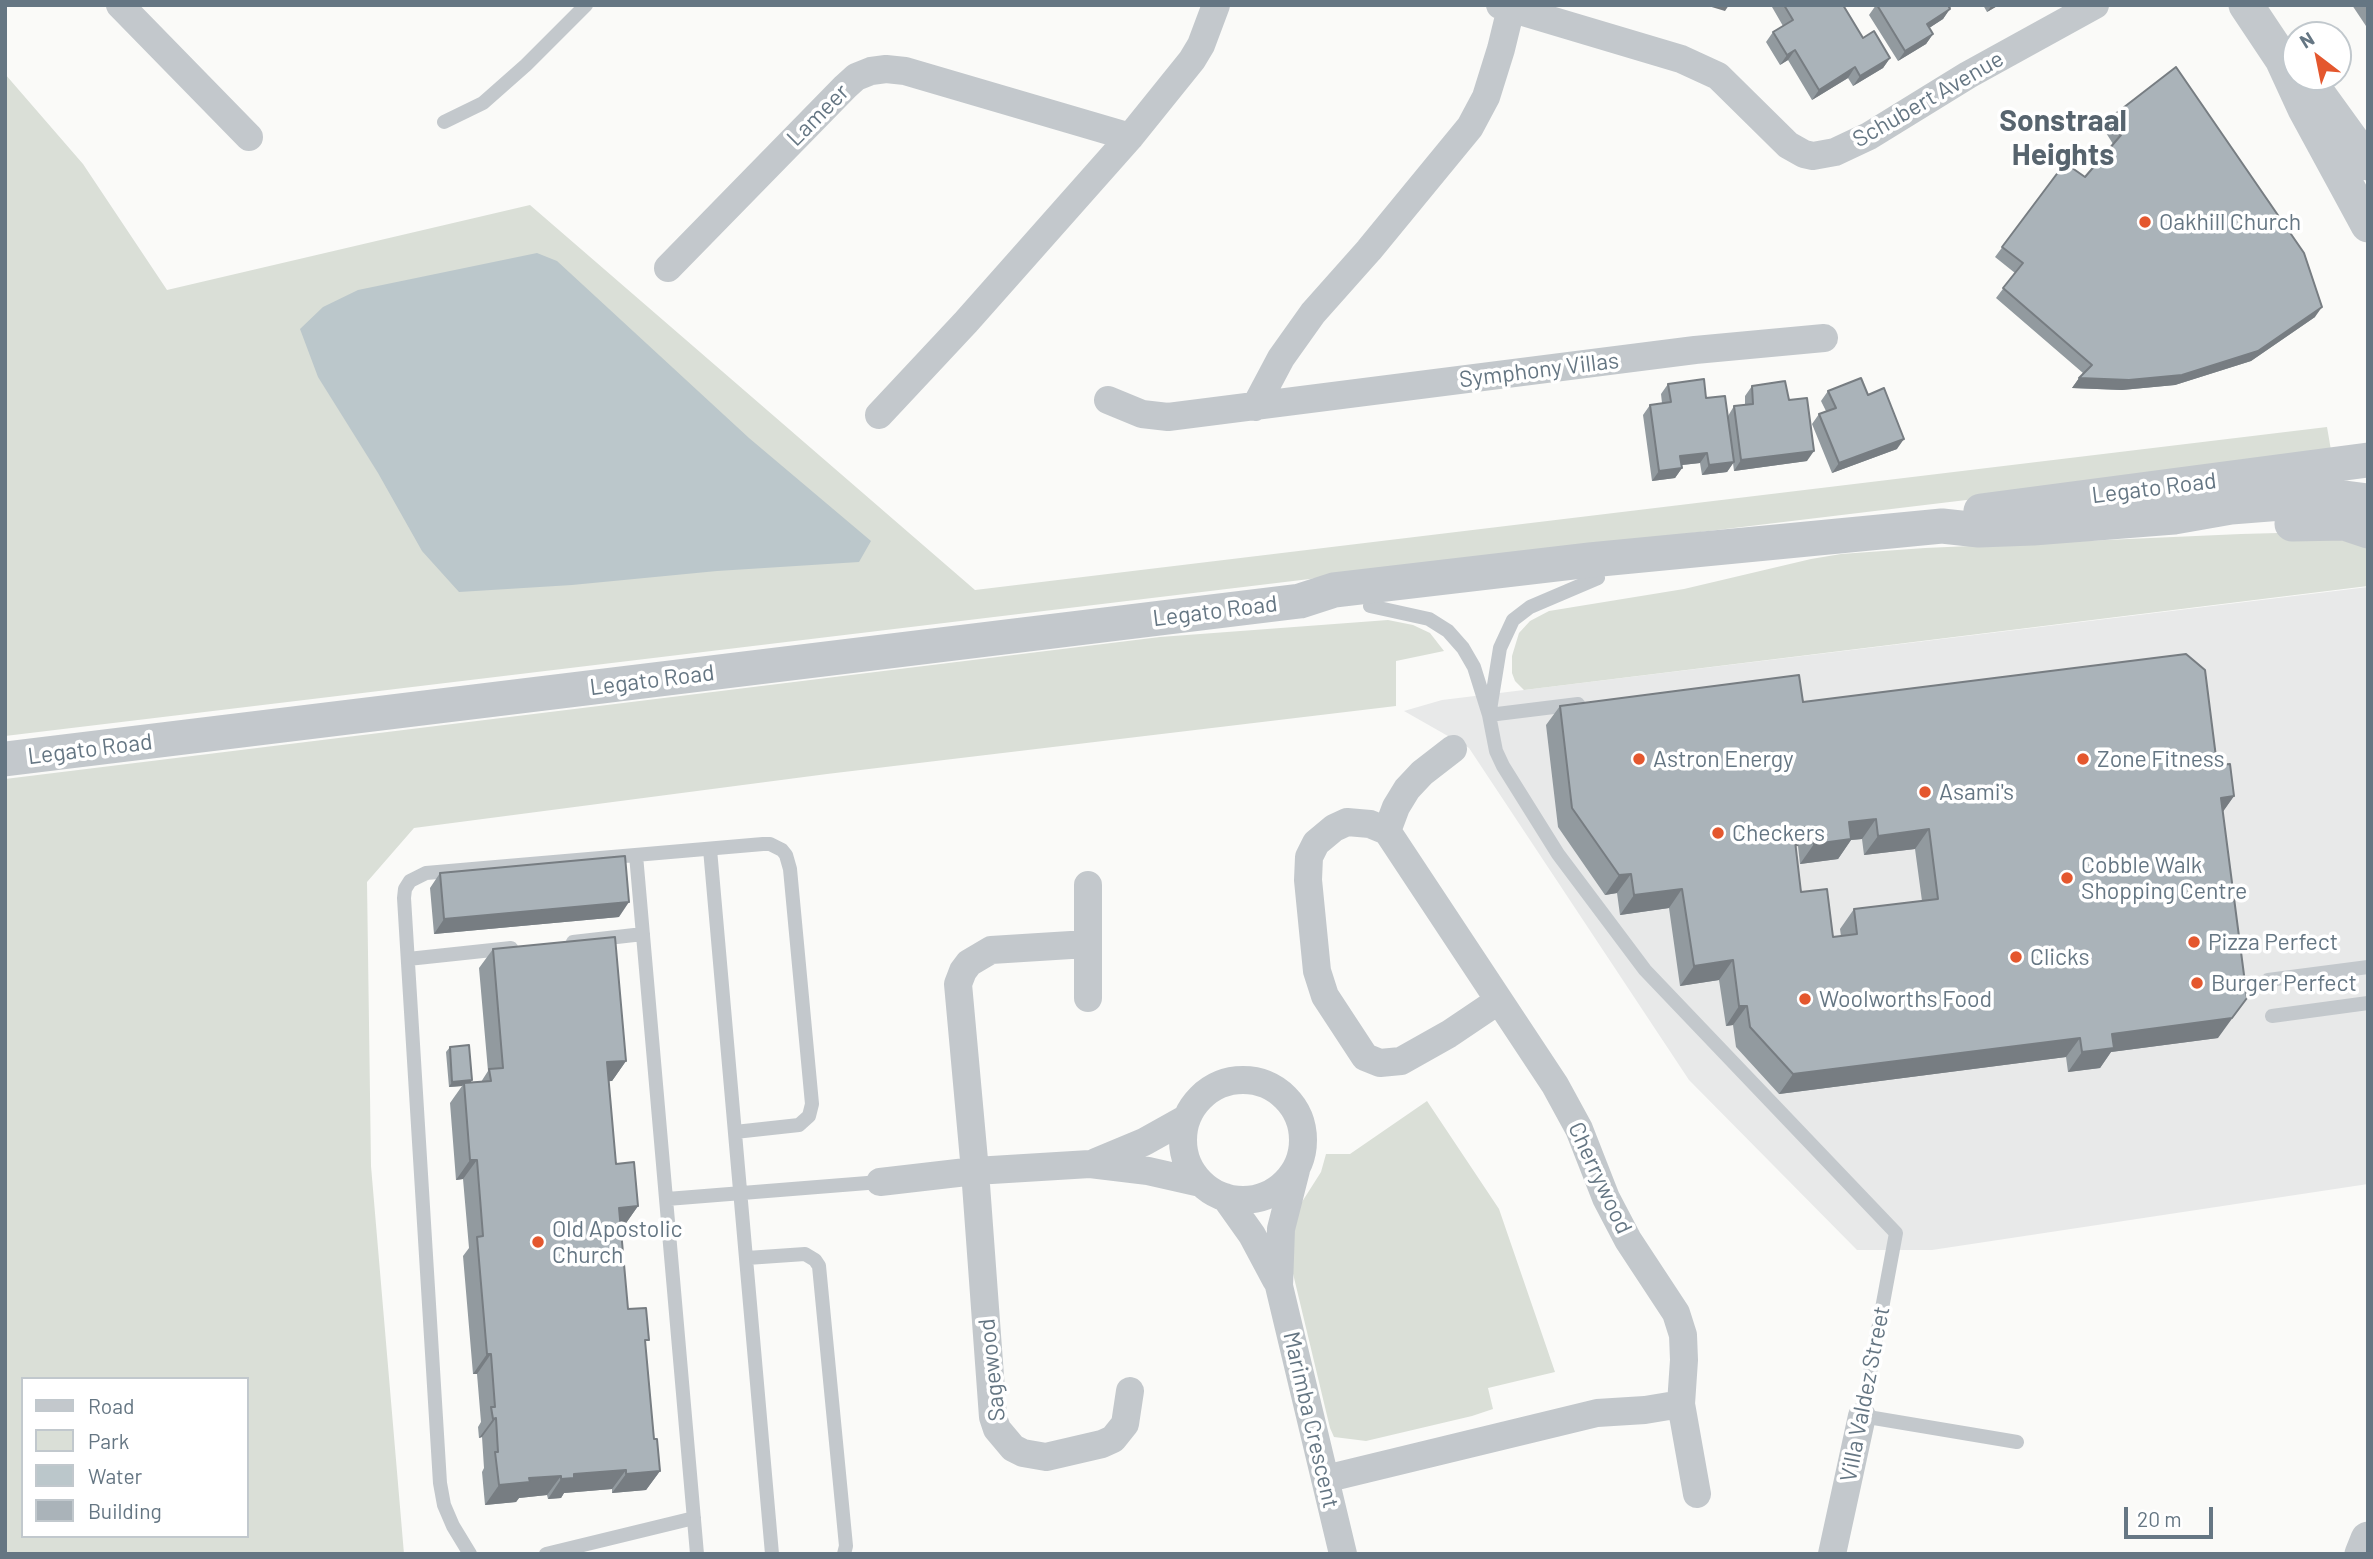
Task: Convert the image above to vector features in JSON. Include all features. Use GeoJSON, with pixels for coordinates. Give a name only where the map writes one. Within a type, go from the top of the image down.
{"type":"FeatureCollection","features":[{"type":"Feature","properties":{"kind":"street"},"geometry":{"type":"LineString","coordinates":[[120,5],[250,137]]}},
{"type":"Feature","properties":{"kind":"street"},"geometry":{"type":"LineString","coordinates":[[879,415],[966,322],[1130,136],[1192,60],[1201,46],[1216,5]]}},
{"type":"Feature","properties":{"kind":"street","name":"Schubert Avenue"},"geometry":{"type":"LineString","coordinates":[[1505,7],[1681,59],[1718,76],[1788,145],[1813,156],[1835,152],[1868,136],[1968,75],[2095,5]]}},
{"type":"Feature","properties":{"kind":"street"},"geometry":{"type":"LineString","coordinates":[[2246,5],[2282,52]]}},
{"type":"Feature","properties":{"kind":"street"},"geometry":{"type":"LineString","coordinates":[[1255,407],[1281,358],[1313,313],[1369,250],[1470,127],[1486,97],[1501,50],[1505,7]]}},
{"type":"Feature","properties":{"kind":"street","name":"Lameer"},"geometry":{"type":"LineString","coordinates":[[668,268],[845,87],[871,71],[905,71],[1130,136]]}},
{"type":"Feature","properties":{"kind":"street"},"geometry":{"type":"LineString","coordinates":[[2300,91],[2305,109],[2368,225]]}},
{"type":"Feature","properties":{"kind":"street"},"geometry":{"type":"LineString","coordinates":[[2312,91],[2368,163]]}},
{"type":"Feature","properties":{"kind":"street","name":"Symphony Villas"},"geometry":{"type":"LineString","coordinates":[[1108,400],[1142,414],[1168,417],[1695,350],[1824,338]]}},
{"type":"Feature","properties":{"kind":"street","name":"Legato Road"},"geometry":{"type":"LineString","coordinates":[[1942,526],[1984,510],[2368,460]]}},
{"type":"Feature","properties":{"kind":"street","name":"Legato Road"},"geometry":{"type":"LineString","coordinates":[[5,759],[1300,601],[1334,590],[1590,560],[1942,526],[1979,530],[2174,517],[2231,507],[2345,498],[2368,500]]}},
{"type":"Feature","properties":{"kind":"street"},"geometry":{"type":"LineString","coordinates":[[2174,517],[2202,524],[2344,523],[2368,530]]}},
{"type":"Feature","properties":{"kind":"street","name":"Legato Road"},"geometry":{"type":"LineString","coordinates":[[1300,601],[1329,609],[1370,606],[1598,578],[1648,571],[1712,549]]}},
{"type":"Feature","properties":{"kind":"street"},"geometry":{"type":"LineString","coordinates":[[1452,750],[1422,773],[1407,789],[1396,807],[1387,831],[1370,824],[1347,822],[1334,828],[1316,843],[1309,858],[1308,880],[1317,971],[1325,996],[1354,1042],[1365,1057],[1380,1063],[1401,1061],[1498,1001]]}},
{"type":"Feature","properties":{"kind":"street","name":"Cherrywood"},"geometry":{"type":"LineString","coordinates":[[1387,831],[1555,1085],[1579,1129],[1606,1199],[1628,1240],[1676,1313],[1683,1335],[1681,1404],[1697,1494]]}},
{"type":"Feature","properties":{"kind":"street"},"geometry":{"type":"LineString","coordinates":[[1088,886],[1088,998]]}},
{"type":"Feature","properties":{"kind":"street","name":"Sagewood"},"geometry":{"type":"LineString","coordinates":[[1087,944],[991,950],[978,956],[963,971],[958,984],[993,1417],[1004,1439],[1023,1453],[1046,1457],[1102,1444],[1112,1439],[1125,1423],[1130,1391]]}},
{"type":"Feature","properties":{"kind":"street"},"geometry":{"type":"LineString","coordinates":[[880,1182],[975,1171],[1090,1164],[1148,1171],[1241,1200],[1257,1198],[1285,1183],[1296,1170],[1304,1135],[1300,1118],[1291,1102],[1261,1082],[1226,1082],[1209,1090],[1196,1102],[1187,1118],[1184,1146],[1192,1172],[1213,1190]]}},
{"type":"Feature","properties":{"kind":"street"},"geometry":{"type":"LineString","coordinates":[[1090,1164],[1144,1142],[1187,1118]]}},
{"type":"Feature","properties":{"kind":"street","name":"Marimba Crescent"},"geometry":{"type":"LineString","coordinates":[[1279,1286],[1281,1229],[1296,1170]]}},
{"type":"Feature","properties":{"kind":"street","name":"Marimba Crescent"},"geometry":{"type":"LineString","coordinates":[[1213,1190],[1252,1235],[1279,1286],[1343,1554]]}},
{"type":"Feature","properties":{"kind":"street"},"geometry":{"type":"LineString","coordinates":[[1325,1479],[1597,1413],[1646,1410],[1681,1404]]}},
{"type":"Feature","properties":{"kind":"street","name":"Villa Valdez Street"},"geometry":{"type":"LineString","coordinates":[[1832,1554],[1862,1416]]}},
{"type":"Feature","properties":{"kind":"street"},"geometry":{"type":"LineString","coordinates":[[2362,1554],[2368,1539]]}},
{"type":"Feature","properties":{"kind":"lane"},"geometry":{"type":"LineString","coordinates":[[444,122],[483,103],[526,65],[586,5]]}},
{"type":"Feature","properties":{"kind":"lane"},"geometry":{"type":"LineString","coordinates":[[1489,715],[1500,648],[1513,620],[1530,607],[1598,578]]}},
{"type":"Feature","properties":{"kind":"lane"},"geometry":{"type":"LineString","coordinates":[[1370,606],[1429,619],[1448,631],[1463,648],[1474,667],[1489,715]]}},
{"type":"Feature","properties":{"kind":"lane"},"geometry":{"type":"LineString","coordinates":[[1489,715],[1597,702]]}},
{"type":"Feature","properties":{"kind":"lane","name":"Villa Valdez Street"},"geometry":{"type":"LineString","coordinates":[[1489,715],[1496,751],[1503,766],[1558,854],[1645,970],[1896,1233],[1862,1416]]}},
{"type":"Feature","properties":{"kind":"lane"},"geometry":{"type":"LineString","coordinates":[[470,1554],[444,1505],[440,1483],[405,889],[418,876],[426,873],[770,844],[782,850],[790,869],[812,1104],[809,1116],[799,1125],[735,1132]]}},
{"type":"Feature","properties":{"kind":"lane"},"geometry":{"type":"LineString","coordinates":[[710,849],[772,1554]]}},
{"type":"Feature","properties":{"kind":"lane"},"geometry":{"type":"LineString","coordinates":[[636,855],[698,1554]]}},
{"type":"Feature","properties":{"kind":"lane"},"geometry":{"type":"LineString","coordinates":[[560,943],[643,934]]}},
{"type":"Feature","properties":{"kind":"lane"},"geometry":{"type":"LineString","coordinates":[[408,958],[519,947]]}},
{"type":"Feature","properties":{"kind":"lane"},"geometry":{"type":"LineString","coordinates":[[2268,980],[2368,967]]}},
{"type":"Feature","properties":{"kind":"lane"},"geometry":{"type":"LineString","coordinates":[[2272,1016],[2368,1003]]}},
{"type":"Feature","properties":{"kind":"lane"},"geometry":{"type":"LineString","coordinates":[[667,1199],[880,1182]]}},
{"type":"Feature","properties":{"kind":"lane"},"geometry":{"type":"LineString","coordinates":[[747,1258],[805,1254],[819,1266],[846,1546],[844,1554]]}},
{"type":"Feature","properties":{"kind":"lane"},"geometry":{"type":"LineString","coordinates":[[1862,1416],[2017,1442]]}},
{"type":"Feature","properties":{"kind":"lane"},"geometry":{"type":"LineString","coordinates":[[546,1554],[694,1518]]}},
{"type":"Feature","properties":{"kind":"shaded area"},"geometry":{"type":"Polygon","coordinates":[[[2368,587],[2368,1184],[1932,1250],[1857,1250],[1689,1080],[1469,748],[1404,711],[1442,700],[2368,587]]]}},
{"type":"Feature","properties":{"kind":"green space"},"geometry":{"type":"Polygon","coordinates":[[[5,74],[83,164],[167,290],[530,205],[975,590],[2327,427],[2332,456],[5,736],[5,74]]]}},
{"type":"Feature","properties":{"kind":"green space"},"geometry":{"type":"Polygon","coordinates":[[[2314,532],[2368,548],[2368,586],[1524,690],[1515,681],[1512,673],[1512,656],[1519,633],[1530,621],[1549,611],[1684,589],[1811,559],[1925,548],[2314,532]]]}},
{"type":"Feature","properties":{"kind":"green space"},"geometry":{"type":"Polygon","coordinates":[[[1388,620],[1413,625],[1430,633],[1444,651],[1396,661],[1396,706],[827,774],[414,828],[367,882],[371,1166],[404,1554],[5,1554],[5,779],[1160,637],[1388,620]]]}},
{"type":"Feature","properties":{"kind":"green space"},"geometry":{"type":"Polygon","coordinates":[[[1427,1101],[1499,1209],[1555,1372],[1488,1388],[1493,1409],[1472,1416],[1366,1441],[1334,1437],[1290,1261],[1289,1247],[1300,1205],[1321,1172],[1326,1154],[1350,1154],[1427,1101]]]}},
{"type":"Feature","properties":{"kind":"water"},"geometry":{"type":"Polygon","coordinates":[[[537,253],[557,261],[749,438],[871,541],[859,562],[459,592],[422,551],[378,473],[318,377],[300,329],[323,307],[358,290],[537,253]]]}},
{"type":"Feature","properties":{"kind":"building"},"geometry":{"type":"Polygon","coordinates":[[[1784,5],[1843,5],[1863,38],[1874,31],[1890,58],[1860,76],[1855,67],[1819,90],[1795,50],[1787,55],[1773,32],[1793,20],[1784,5]]]}},
{"type":"Feature","properties":{"kind":"building"},"geometry":{"type":"Polygon","coordinates":[[[1877,5],[1948,5],[1950,9],[1927,24],[1933,34],[1905,51],[1877,5]]]}},
{"type":"Feature","properties":{"kind":"building","name":"Oakhill Church"},"geometry":{"type":"Polygon","coordinates":[[[2176,67],[2304,253],[2322,307],[2258,351],[2182,375],[2129,380],[2079,378],[2092,365],[2003,288],[2023,263],[2002,247],[2065,163],[2085,177],[2121,135],[2110,118],[2176,67]]]}},
{"type":"Feature","properties":{"kind":"building"},"geometry":{"type":"Polygon","coordinates":[[[1861,378],[1868,395],[1884,388],[1904,439],[1839,463],[1819,414],[1836,408],[1828,391],[1861,378]]]}},
{"type":"Feature","properties":{"kind":"building"},"geometry":{"type":"Polygon","coordinates":[[[1704,379],[1706,398],[1725,396],[1734,462],[1709,465],[1707,453],[1680,456],[1682,468],[1659,471],[1650,405],[1671,402],[1668,384],[1704,379]]]}},
{"type":"Feature","properties":{"kind":"building"},"geometry":{"type":"Polygon","coordinates":[[[1785,381],[1789,400],[1807,398],[1814,451],[1741,460],[1734,406],[1753,404],[1752,386],[1785,381]]]}},
{"type":"Feature","properties":{"kind":"building","name":"Cobble Walk Shopping Centre"},"geometry":{"type":"Polygon","coordinates":[[[2186,654],[2205,670],[2217,765],[2230,764],[2234,796],[2221,798],[2247,998],[2232,1018],[2112,1034],[2114,1048],[2082,1052],[2080,1038],[1793,1074],[1750,1027],[1747,1006],[1739,1006],[1733,960],[1694,966],[1682,889],[1634,895],[1631,874],[1619,875],[1572,808],[1560,706],[1799,675],[1803,702],[2186,654]],[[1876,819],[1849,822],[1851,839],[1814,844],[1811,827],[1805,827],[1795,841],[1801,892],[1827,889],[1833,937],[1857,934],[1854,909],[1938,899],[1929,829],[1878,836],[1876,819]]]}},
{"type":"Feature","properties":{"kind":"building"},"geometry":{"type":"Polygon","coordinates":[[[625,856],[629,902],[444,919],[440,873],[625,856]]]}},
{"type":"Feature","properties":{"kind":"building","name":"Old Apostolic Church"},"geometry":{"type":"Polygon","coordinates":[[[615,937],[626,1061],[607,1062],[616,1164],[634,1162],[638,1206],[619,1208],[628,1309],[646,1308],[649,1340],[645,1340],[654,1439],[657,1439],[660,1471],[626,1474],[626,1470],[574,1474],[574,1478],[529,1478],[530,1482],[499,1485],[495,1452],[498,1452],[496,1418],[493,1419],[491,1407],[495,1407],[491,1354],[487,1354],[477,1237],[483,1236],[477,1160],[470,1160],[464,1083],[491,1081],[489,1069],[503,1068],[493,949],[615,937]]]}},
{"type":"Feature","properties":{"kind":"building"},"geometry":{"type":"Polygon","coordinates":[[[469,1045],[472,1080],[452,1082],[450,1047],[469,1045]]]}},
{"type":"Feature","properties":{"kind":"place","name":"Oakhill Church"},"geometry":{"type":"Point","coordinates":[2145,222]}},
{"type":"Feature","properties":{"kind":"place","name":"Astron Energy"},"geometry":{"type":"Point","coordinates":[1639,759]}},
{"type":"Feature","properties":{"kind":"place","name":"Zone Fitness"},"geometry":{"type":"Point","coordinates":[2083,759]}},
{"type":"Feature","properties":{"kind":"place","name":"Asami's"},"geometry":{"type":"Point","coordinates":[1925,792]}},
{"type":"Feature","properties":{"kind":"place","name":"Checkers"},"geometry":{"type":"Point","coordinates":[1718,833]}},
{"type":"Feature","properties":{"kind":"place","name":"Cobble Walk Shopping Centre"},"geometry":{"type":"Point","coordinates":[2067,878]}},
{"type":"Feature","properties":{"kind":"place","name":"Pizza Perfect"},"geometry":{"type":"Point","coordinates":[2194,942]}},
{"type":"Feature","properties":{"kind":"place","name":"Clicks"},"geometry":{"type":"Point","coordinates":[2016,957]}},
{"type":"Feature","properties":{"kind":"place","name":"Burger Perfect"},"geometry":{"type":"Point","coordinates":[2197,983]}},
{"type":"Feature","properties":{"kind":"place","name":"Woolworths Food"},"geometry":{"type":"Point","coordinates":[1805,999]}},
{"type":"Feature","properties":{"kind":"place","name":"Old Apostolic Church"},"geometry":{"type":"Point","coordinates":[538,1242]}},
{"type":"Feature","properties":{"kind":"district","name":"Sonstraal Heights"},"geometry":{"type":"Point","coordinates":[2063,138]}}]}
